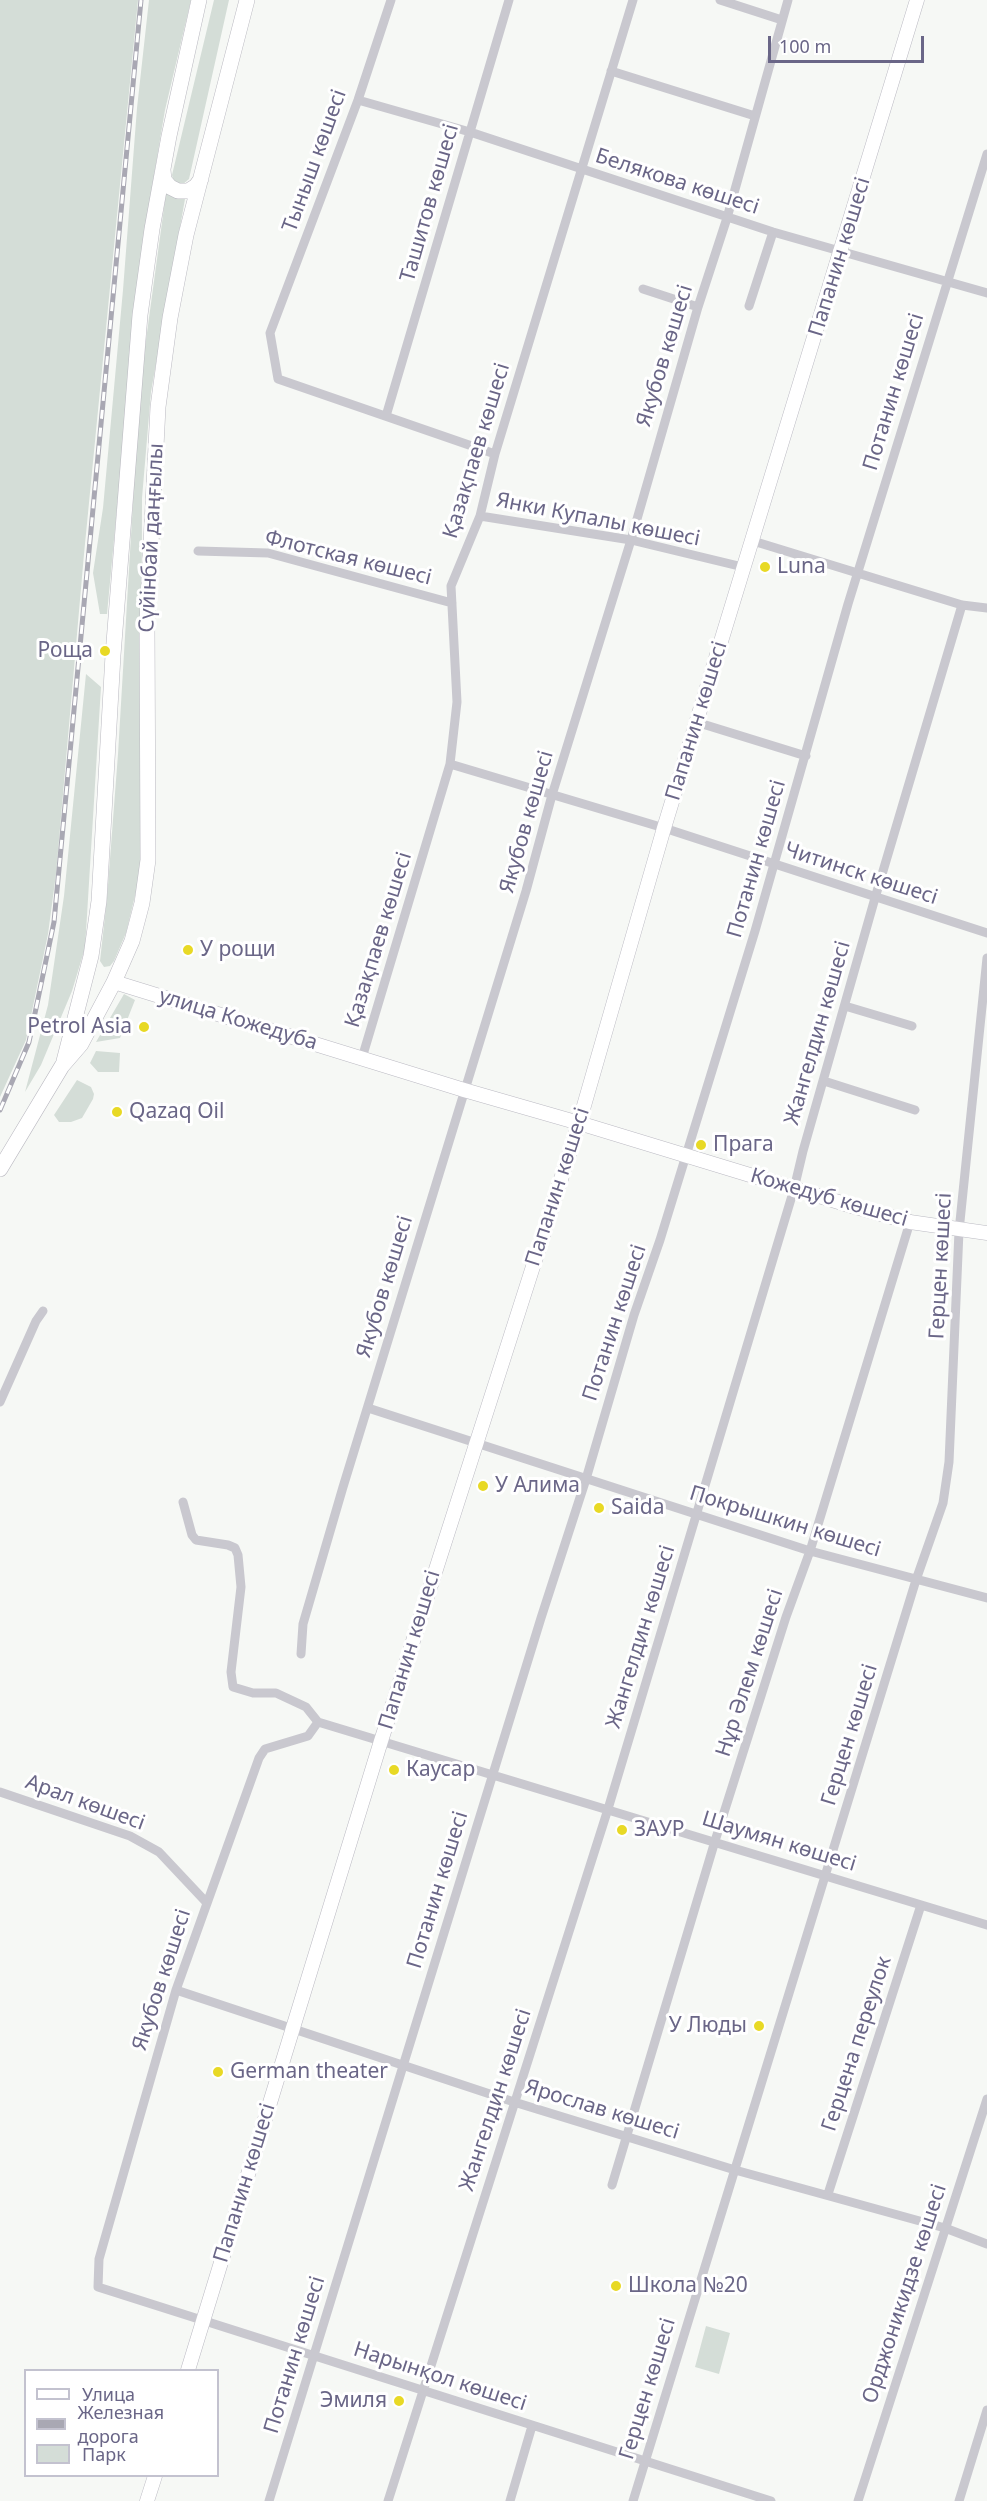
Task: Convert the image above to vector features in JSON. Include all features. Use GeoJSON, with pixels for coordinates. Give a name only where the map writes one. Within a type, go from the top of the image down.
{"type":"FeatureCollection","features":[{"type":"Feature","properties":{"kind":"main road","name":"Сүйінбай даңғылы"},"geometry":{"type":"LineString","coordinates":[[62,1066],[91,956],[99,901],[114,646],[140,315],[163,170],[199,0]]}},
{"type":"Feature","properties":{"kind":"main road","name":"Сүйінбай даңғылы"},"geometry":{"type":"LineString","coordinates":[[0,1169],[62,1066],[81,1044],[132,941],[142,903],[148,860],[147,623],[158,407],[170,318],[186,235],[247,0]]}},
{"type":"Feature","properties":{"kind":"main road","name":"Папанин көшесі"},"geometry":{"type":"LineString","coordinates":[[188,2369],[381,1741],[579,1123],[664,828],[917,0]]}},
{"type":"Feature","properties":{"kind":"main road"},"geometry":{"type":"LineString","coordinates":[[163,170],[164,180],[178,191],[188,191],[202,178]]}},
{"type":"Feature","properties":{"kind":"main road","name":"улица Кожедуба"},"geometry":{"type":"LineString","coordinates":[[114,981],[362,1058]]}},
{"type":"Feature","properties":{"kind":"main road","name":"Кожедуб көшесі"},"geometry":{"type":"LineString","coordinates":[[362,1058],[910,1222],[959,1231],[987,1233]]}},
{"type":"Feature","properties":{"kind":"main road"},"geometry":{"type":"LineString","coordinates":[[147,2501],[154,2477]]}},
{"type":"Feature","properties":{"kind":"street","name":"Тыныш көшесі"},"geometry":{"type":"LineString","coordinates":[[386,416],[327,398],[278,379],[270,333],[358,100],[392,0]]}},
{"type":"Feature","properties":{"kind":"street","name":"Ташитов көшесі"},"geometry":{"type":"LineString","coordinates":[[386,416],[509,0]]}},
{"type":"Feature","properties":{"kind":"street","name":"Қазақпаев көшесі"},"geometry":{"type":"LineString","coordinates":[[362,1058],[450,764],[457,702],[451,585],[480,516],[495,454],[633,0]]}},
{"type":"Feature","properties":{"kind":"street"},"geometry":{"type":"LineString","coordinates":[[720,0],[782,20]]}},
{"type":"Feature","properties":{"kind":"street","name":"Якубов көшесі"},"geometry":{"type":"LineString","coordinates":[[301,1654],[303,1624],[631,540],[698,307],[727,218],[788,0]]}},
{"type":"Feature","properties":{"kind":"street"},"geometry":{"type":"LineString","coordinates":[[611,71],[755,116]]}},
{"type":"Feature","properties":{"kind":"street","name":"Белякова көшесі"},"geometry":{"type":"LineString","coordinates":[[358,100],[470,132],[727,218],[987,293]]}},
{"type":"Feature","properties":{"kind":"street","name":"Потанин көшесі"},"geometry":{"type":"LineString","coordinates":[[269,2501],[586,1479],[634,1315],[660,1240],[774,865],[858,573],[987,154]]}},
{"type":"Feature","properties":{"kind":"street"},"geometry":{"type":"LineString","coordinates":[[749,306],[772,231]]}},
{"type":"Feature","properties":{"kind":"street"},"geometry":{"type":"LineString","coordinates":[[643,289],[698,307]]}},
{"type":"Feature","properties":{"kind":"street"},"geometry":{"type":"LineString","coordinates":[[386,416],[495,454]]}},
{"type":"Feature","properties":{"kind":"street","name":"Янки Купалы көшесі"},"geometry":{"type":"LineString","coordinates":[[480,516],[631,540],[744,567]]}},
{"type":"Feature","properties":{"kind":"street"},"geometry":{"type":"LineString","coordinates":[[753,541],[962,605],[987,608]]}},
{"type":"Feature","properties":{"kind":"street","name":"Флотская көшесі"},"geometry":{"type":"LineString","coordinates":[[198,551],[268,553],[452,603]]}},
{"type":"Feature","properties":{"kind":"street","name":"Жангелдин көшесі"},"geometry":{"type":"LineString","coordinates":[[388,2501],[608,1809],[698,1514],[794,1189],[802,1151],[875,898],[962,605]]}},
{"type":"Feature","properties":{"kind":"street"},"geometry":{"type":"LineString","coordinates":[[696,722],[806,756]]}},
{"type":"Feature","properties":{"kind":"street","name":"Читинск көшесі"},"geometry":{"type":"LineString","coordinates":[[450,764],[664,828],[987,933]]}},
{"type":"Feature","properties":{"kind":"street","name":"Герцен көшесі"},"geometry":{"type":"LineString","coordinates":[[633,2501],[916,1580],[943,1503],[949,1462],[959,1231],[987,958]]}},
{"type":"Feature","properties":{"kind":"street"},"geometry":{"type":"LineString","coordinates":[[845,1006],[912,1026]]}},
{"type":"Feature","properties":{"kind":"street"},"geometry":{"type":"LineString","coordinates":[[824,1081],[915,1110]]}},
{"type":"Feature","properties":{"kind":"street","name":"Нұр Әлем көшесі"},"geometry":{"type":"LineString","coordinates":[[612,2185],[715,1841],[786,1617],[810,1551],[910,1222]]}},
{"type":"Feature","properties":{"kind":"street"},"geometry":{"type":"LineString","coordinates":[[0,1402],[36,1321],[43,1311]]}},
{"type":"Feature","properties":{"kind":"street","name":"Покрышкин көшесі"},"geometry":{"type":"LineString","coordinates":[[368,1408],[810,1551],[987,1598]]}},
{"type":"Feature","properties":{"kind":"street"},"geometry":{"type":"LineString","coordinates":[[183,1502],[192,1535],[196,1540],[228,1545],[235,1548],[238,1556],[241,1587],[231,1672],[233,1687],[253,1693],[276,1693],[306,1707],[318,1722]]}},
{"type":"Feature","properties":{"kind":"street","name":"Якубов көшесі"},"geometry":{"type":"LineString","coordinates":[[98,2287],[99,2259],[176,1990],[259,1758],[265,1749],[308,1736],[318,1722]]}},
{"type":"Feature","properties":{"kind":"street","name":"Шаумян көшесі"},"geometry":{"type":"LineString","coordinates":[[318,1722],[493,1773],[987,1925]]}},
{"type":"Feature","properties":{"kind":"street","name":"Арал көшесі"},"geometry":{"type":"LineString","coordinates":[[0,1792],[130,1836],[159,1852],[206,1902]]}},
{"type":"Feature","properties":{"kind":"street","name":"Герцена переулок"},"geometry":{"type":"LineString","coordinates":[[828,2194],[921,1905]]}},
{"type":"Feature","properties":{"kind":"street","name":"Ярослав көшесі"},"geometry":{"type":"LineString","coordinates":[[176,1990],[514,2102],[735,2170],[945,2228],[987,2244]]}},
{"type":"Feature","properties":{"kind":"street","name":"Орджоникидзе көшесі"},"geometry":{"type":"LineString","coordinates":[[858,2501],[987,2098]]}},
{"type":"Feature","properties":{"kind":"street","name":"Нарынқол көшесі"},"geometry":{"type":"LineString","coordinates":[[98,2287],[771,2501]]}},
{"type":"Feature","properties":{"kind":"street"},"geometry":{"type":"LineString","coordinates":[[959,2501],[987,2410]]}},
{"type":"Feature","properties":{"kind":"street"},"geometry":{"type":"LineString","coordinates":[[510,2501],[532,2426]]}},
{"type":"Feature","properties":{"kind":"green space"},"geometry":{"type":"Polygon","coordinates":[[[0,0],[138,0],[84,554],[56,874],[48,934],[26,1040],[0,1097],[0,0]]]}},
{"type":"Feature","properties":{"kind":"green space"},"geometry":{"type":"Polygon","coordinates":[[[149,0],[191,0],[165,110],[149,205],[130,370],[107,614],[100,614],[93,573],[103,508],[137,108],[149,0]]]}},
{"type":"Feature","properties":{"kind":"green space"},"geometry":{"type":"Polygon","coordinates":[[[214,0],[229,0],[189,179],[182,185],[174,184],[172,175],[214,0]]]}},
{"type":"Feature","properties":{"kind":"green space"},"geometry":{"type":"Polygon","coordinates":[[[166,193],[185,199],[151,392],[142,498],[141,871],[126,933],[114,961],[110,966],[104,967],[100,961],[118,754],[140,384],[166,193]]]}},
{"type":"Feature","properties":{"kind":"green space"},"geometry":{"type":"Polygon","coordinates":[[[86,674],[101,687],[85,948],[72,991],[41,1065],[25,1092],[48,1005],[64,896],[86,674]]]}},
{"type":"Feature","properties":{"kind":"green space"},"geometry":{"type":"Polygon","coordinates":[[[124,994],[135,1000],[120,1038],[96,1042],[124,994]]]}},
{"type":"Feature","properties":{"kind":"green space"},"geometry":{"type":"Polygon","coordinates":[[[96,1051],[120,1053],[119,1072],[98,1072],[90,1063],[96,1051]]]}},
{"type":"Feature","properties":{"kind":"green space"},"geometry":{"type":"Polygon","coordinates":[[[77,1080],[91,1087],[94,1094],[93,1099],[82,1118],[71,1122],[59,1122],[54,1115],[77,1080]]]}},
{"type":"Feature","properties":{"kind":"green space"},"geometry":{"type":"Polygon","coordinates":[[[706,2326],[730,2333],[719,2374],[695,2367],[706,2326]]]}},
{"type":"Feature","properties":{"kind":"railway"},"geometry":{"type":"LineString","coordinates":[[0,1110],[29,1042],[54,922],[141,0]]}},
{"type":"Feature","properties":{"kind":"place","name":"Luna"},"geometry":{"type":"Point","coordinates":[765,567]}},
{"type":"Feature","properties":{"kind":"place","name":"Роща"},"geometry":{"type":"Point","coordinates":[105,651]}},
{"type":"Feature","properties":{"kind":"place","name":"У рощи"},"geometry":{"type":"Point","coordinates":[188,950]}},
{"type":"Feature","properties":{"kind":"place","name":"Petrol Asia"},"geometry":{"type":"Point","coordinates":[144,1027]}},
{"type":"Feature","properties":{"kind":"place","name":"Qazaq Oil"},"geometry":{"type":"Point","coordinates":[117,1112]}},
{"type":"Feature","properties":{"kind":"place","name":"Прага"},"geometry":{"type":"Point","coordinates":[701,1145]}},
{"type":"Feature","properties":{"kind":"place","name":"У Алима"},"geometry":{"type":"Point","coordinates":[483,1486]}},
{"type":"Feature","properties":{"kind":"place","name":"Saida"},"geometry":{"type":"Point","coordinates":[599,1508]}},
{"type":"Feature","properties":{"kind":"place","name":"Каусар"},"geometry":{"type":"Point","coordinates":[394,1770]}},
{"type":"Feature","properties":{"kind":"place","name":"ЗАУР"},"geometry":{"type":"Point","coordinates":[622,1830]}},
{"type":"Feature","properties":{"kind":"place","name":"У Люды"},"geometry":{"type":"Point","coordinates":[759,2026]}},
{"type":"Feature","properties":{"kind":"place","name":"German theater"},"geometry":{"type":"Point","coordinates":[218,2072]}},
{"type":"Feature","properties":{"kind":"place","name":"Школа №20"},"geometry":{"type":"Point","coordinates":[616,2286]}},
{"type":"Feature","properties":{"kind":"place","name":"Эмиля"},"geometry":{"type":"Point","coordinates":[399,2401]}}]}
